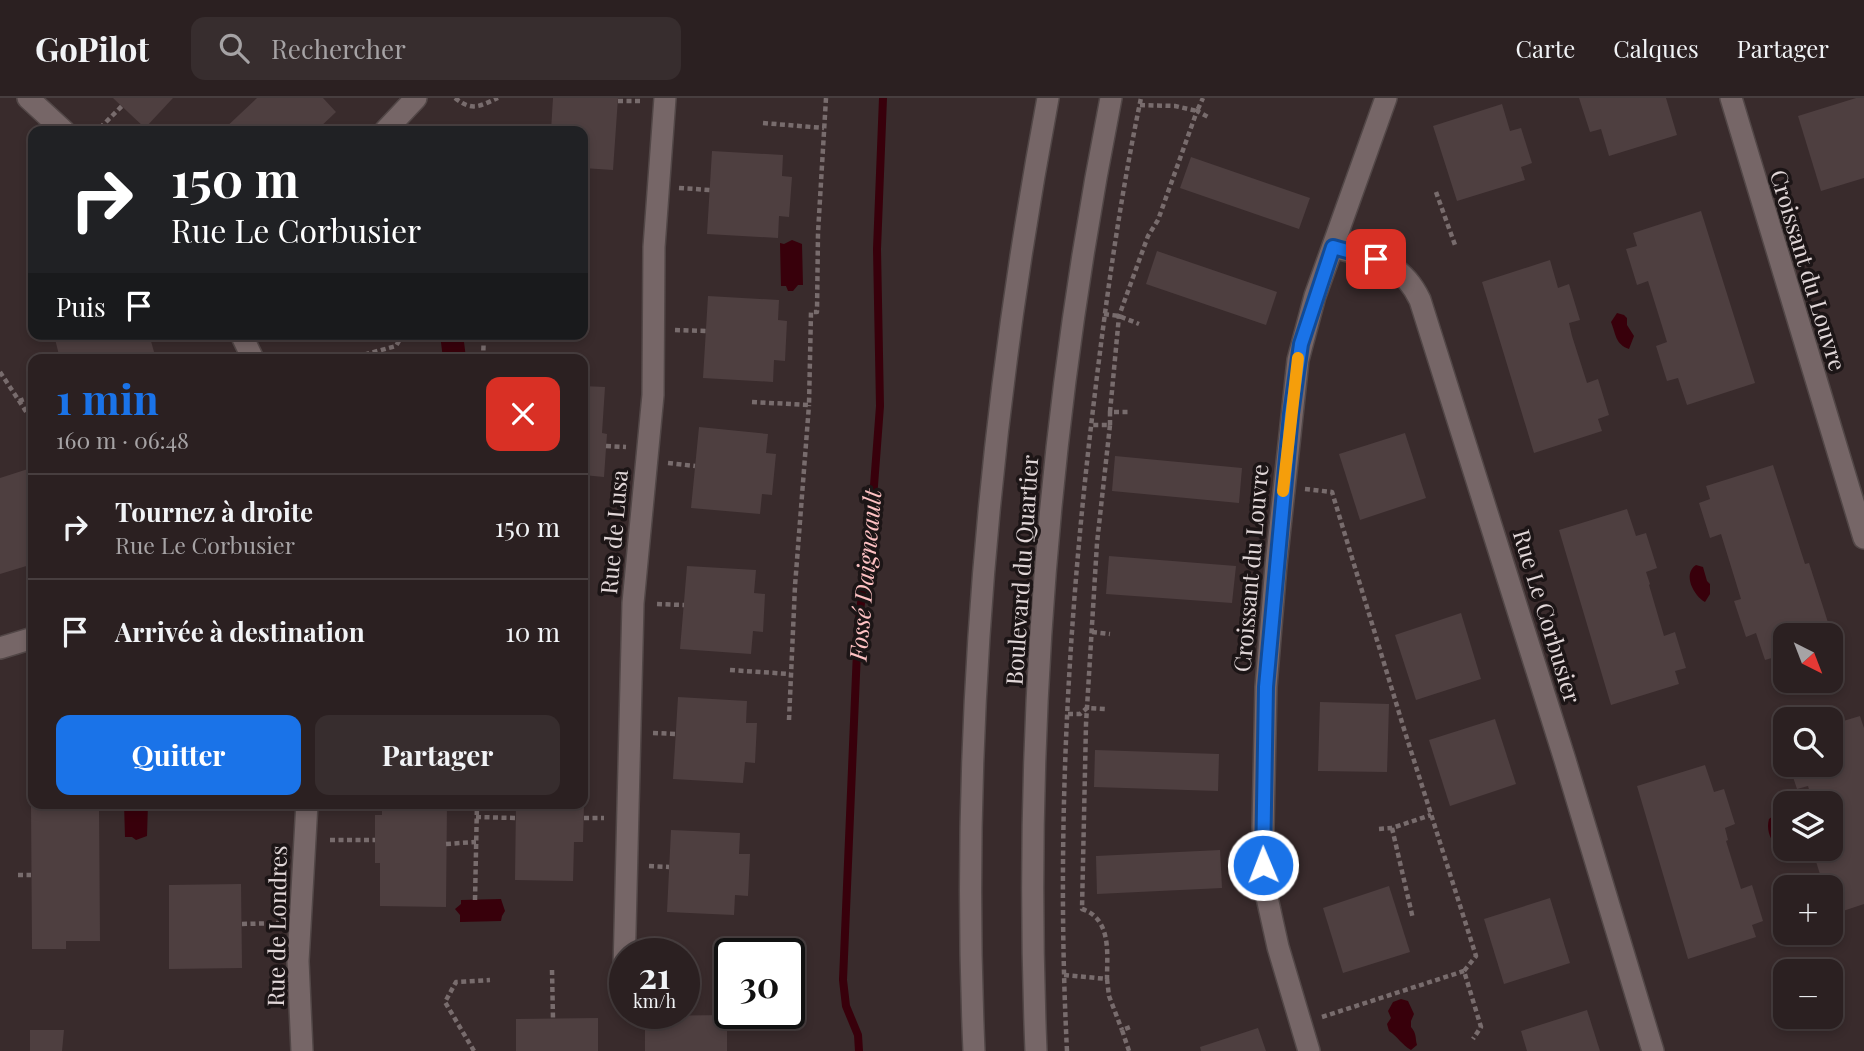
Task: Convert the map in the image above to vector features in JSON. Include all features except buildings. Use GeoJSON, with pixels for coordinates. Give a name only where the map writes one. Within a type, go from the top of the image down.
{"type":"FeatureCollection","features":[{"type":"Feature","properties":{"kind":"street"},"geometry":{"type":"LineString","coordinates":[[28,98],[59,126]]}},
{"type":"Feature","properties":{"kind":"street"},"geometry":{"type":"LineString","coordinates":[[390,126],[416,98]]}},
{"type":"Feature","properties":{"kind":"street","name":"Rue de Lusa"},"geometry":{"type":"LineString","coordinates":[[625,938],[633,603],[653,395],[654,247],[665,98]]}},
{"type":"Feature","properties":{"kind":"street","name":"Boulevard du Quartier"},"geometry":{"type":"LineString","coordinates":[[974,1051],[971,839],[974,714],[983,569],[1005,358],[1024,227],[1048,98]]}},
{"type":"Feature","properties":{"kind":"street","name":"Boulevard du Quartier"},"geometry":{"type":"LineString","coordinates":[[1036,1051],[1033,832],[1045,578],[1070,339],[1111,98]]}},
{"type":"Feature","properties":{"kind":"street","name":"Croissant du Louvre"},"geometry":{"type":"LineString","coordinates":[[1309,1051],[1278,947],[1266,893],[1263,827],[1266,698],[1276,565],[1301,344],[1386,98]]}},
{"type":"Feature","properties":{"kind":"street","name":"Croissant du Louvre"},"geometry":{"type":"LineString","coordinates":[[1731,98],[1864,538]]}},
{"type":"Feature","properties":{"kind":"street","name":"Rue Le Corbusier"},"geometry":{"type":"LineString","coordinates":[[1333,247],[1376,259],[1396,268],[1412,283],[1420,300],[1565,760],[1653,1051]]}},
{"type":"Feature","properties":{"kind":"street"},"geometry":{"type":"LineString","coordinates":[[0,648],[28,640]]}},
{"type":"Feature","properties":{"kind":"street","name":"Rue de Londres"},"geometry":{"type":"LineString","coordinates":[[302,1051],[299,961],[307,809]]}},
{"type":"Feature","properties":{"kind":"path"},"geometry":{"type":"LineString","coordinates":[[455,98],[474,108],[498,98]]}},
{"type":"Feature","properties":{"kind":"path"},"geometry":{"type":"LineString","coordinates":[[789,720],[809,405],[811,312],[817,312],[818,233],[826,98]]}},
{"type":"Feature","properties":{"kind":"path"},"geometry":{"type":"LineString","coordinates":[[1067,1051],[1065,834],[1068,714],[1082,508],[1104,314],[1141,98]]}},
{"type":"Feature","properties":{"kind":"path"},"geometry":{"type":"LineString","coordinates":[[1129,1051],[1109,996],[1106,934],[1092,912],[1082,909],[1087,708],[1097,543],[1119,316],[1203,98]]}},
{"type":"Feature","properties":{"kind":"path"},"geometry":{"type":"LineString","coordinates":[[1140,105],[1175,106],[1197,111],[1210,118]]}},
{"type":"Feature","properties":{"kind":"path"},"geometry":{"type":"LineString","coordinates":[[102,126],[122,106]]}},
{"type":"Feature","properties":{"kind":"path"},"geometry":{"type":"LineString","coordinates":[[763,123],[824,128]]}},
{"type":"Feature","properties":{"kind":"path"},"geometry":{"type":"LineString","coordinates":[[1436,192],[1455,245]]}},
{"type":"Feature","properties":{"kind":"path"},"geometry":{"type":"LineString","coordinates":[[1104,314],[1119,316],[1139,324]]}},
{"type":"Feature","properties":{"kind":"path"},"geometry":{"type":"LineString","coordinates":[[366,354],[396,346],[400,340]]}},
{"type":"Feature","properties":{"kind":"path"},"geometry":{"type":"LineString","coordinates":[[0,372],[28,414]]}},
{"type":"Feature","properties":{"kind":"path"},"geometry":{"type":"LineString","coordinates":[[19,401],[28,398]]}},
{"type":"Feature","properties":{"kind":"path"},"geometry":{"type":"LineString","coordinates":[[752,402],[809,405]]}},
{"type":"Feature","properties":{"kind":"path"},"geometry":{"type":"LineString","coordinates":[[1110,411],[1129,412]]}},
{"type":"Feature","properties":{"kind":"path"},"geometry":{"type":"LineString","coordinates":[[1091,425],[1110,425]]}},
{"type":"Feature","properties":{"kind":"path"},"geometry":{"type":"LineString","coordinates":[[1301,489],[1332,492],[1476,956],[1464,971],[1301,1025]]}},
{"type":"Feature","properties":{"kind":"path"},"geometry":{"type":"LineString","coordinates":[[1091,632],[1110,634]]}},
{"type":"Feature","properties":{"kind":"path"},"geometry":{"type":"LineString","coordinates":[[730,670],[790,674]]}},
{"type":"Feature","properties":{"kind":"path"},"geometry":{"type":"LineString","coordinates":[[1068,714],[1080,714],[1087,708],[1105,709]]}},
{"type":"Feature","properties":{"kind":"path"},"geometry":{"type":"LineString","coordinates":[[475,900],[477,809]]}},
{"type":"Feature","properties":{"kind":"path"},"geometry":{"type":"LineString","coordinates":[[1379,829],[1392,828],[1431,815]]}},
{"type":"Feature","properties":{"kind":"path"},"geometry":{"type":"LineString","coordinates":[[476,817],[516,818]]}},
{"type":"Feature","properties":{"kind":"path"},"geometry":{"type":"LineString","coordinates":[[1392,828],[1413,919]]}},
{"type":"Feature","properties":{"kind":"path"},"geometry":{"type":"LineString","coordinates":[[330,840],[375,840]]}},
{"type":"Feature","properties":{"kind":"path"},"geometry":{"type":"LineString","coordinates":[[446,844],[476,842]]}},
{"type":"Feature","properties":{"kind":"path"},"geometry":{"type":"LineString","coordinates":[[18,875],[31,875]]}},
{"type":"Feature","properties":{"kind":"path"},"geometry":{"type":"LineString","coordinates":[[242,924],[300,922]]}},
{"type":"Feature","properties":{"kind":"path"},"geometry":{"type":"LineString","coordinates":[[552,970],[553,1019]]}},
{"type":"Feature","properties":{"kind":"path"},"geometry":{"type":"LineString","coordinates":[[1464,971],[1481,1027],[1473,1039]]}},
{"type":"Feature","properties":{"kind":"path"},"geometry":{"type":"LineString","coordinates":[[1065,975],[1107,979]]}},
{"type":"Feature","properties":{"kind":"path"},"geometry":{"type":"LineString","coordinates":[[474,1051],[445,1002],[456,982],[490,980]]}},
{"type":"Feature","properties":{"kind":"path"},"geometry":{"type":"LineString","coordinates":[[1122,1030],[1133,1026]]}},
{"type":"Feature","properties":{"kind":"shaded area"},"geometry":{"type":"Polygon","coordinates":[[[792,240],[802,244],[803,285],[788,291],[786,286],[781,286],[780,243],[792,240]]]}},
{"type":"Feature","properties":{"kind":"shaded area"},"geometry":{"type":"Polygon","coordinates":[[[1617,313],[1627,318],[1627,325],[1634,336],[1629,349],[1618,341],[1611,322],[1617,313]]]}},
{"type":"Feature","properties":{"kind":"shaded area"},"geometry":{"type":"Polygon","coordinates":[[[441,340],[464,340],[466,354],[442,354],[441,340]]]}},
{"type":"Feature","properties":{"kind":"shaded area"},"geometry":{"type":"Polygon","coordinates":[[[1696,565],[1703,567],[1710,584],[1710,594],[1705,602],[1691,585],[1690,574],[1696,565]]]}},
{"type":"Feature","properties":{"kind":"shaded area"},"geometry":{"type":"Polygon","coordinates":[[[124,809],[148,809],[147,836],[136,840],[125,837],[124,809]]]}},
{"type":"Feature","properties":{"kind":"shaded area"},"geometry":{"type":"Polygon","coordinates":[[[1773,816],[1773,840],[1769,835],[1769,819],[1773,816]]]}},
{"type":"Feature","properties":{"kind":"shaded area"},"geometry":{"type":"Polygon","coordinates":[[[501,899],[505,911],[501,921],[460,922],[460,915],[455,909],[461,904],[461,900],[501,899]]]}},
{"type":"Feature","properties":{"kind":"shaded area"},"geometry":{"type":"Polygon","coordinates":[[[1401,999],[1408,1001],[1414,1014],[1411,1027],[1417,1045],[1411,1050],[1389,1031],[1387,1024],[1391,1018],[1388,1011],[1393,1002],[1401,999]]]}},
{"type":"Feature","properties":{"kind":"waterway","name":"Fossé Daigneault"},"geometry":{"type":"LineString","coordinates":[[859,1051],[858,1035],[846,1006],[843,980],[858,628],[872,512],[880,406],[877,249],[883,98]]}},
{"type":"Feature","properties":{"kind":"slow traffic"},"geometry":{"type":"LineString","coordinates":[[1283,491],[1298,358]]}},
{"type":"Feature","properties":{"kind":"route"},"geometry":{"type":"LineString","coordinates":[[1263,865],[1266,687],[1298,359],[1315,296],[1333,247],[1376,259]]}}]}
